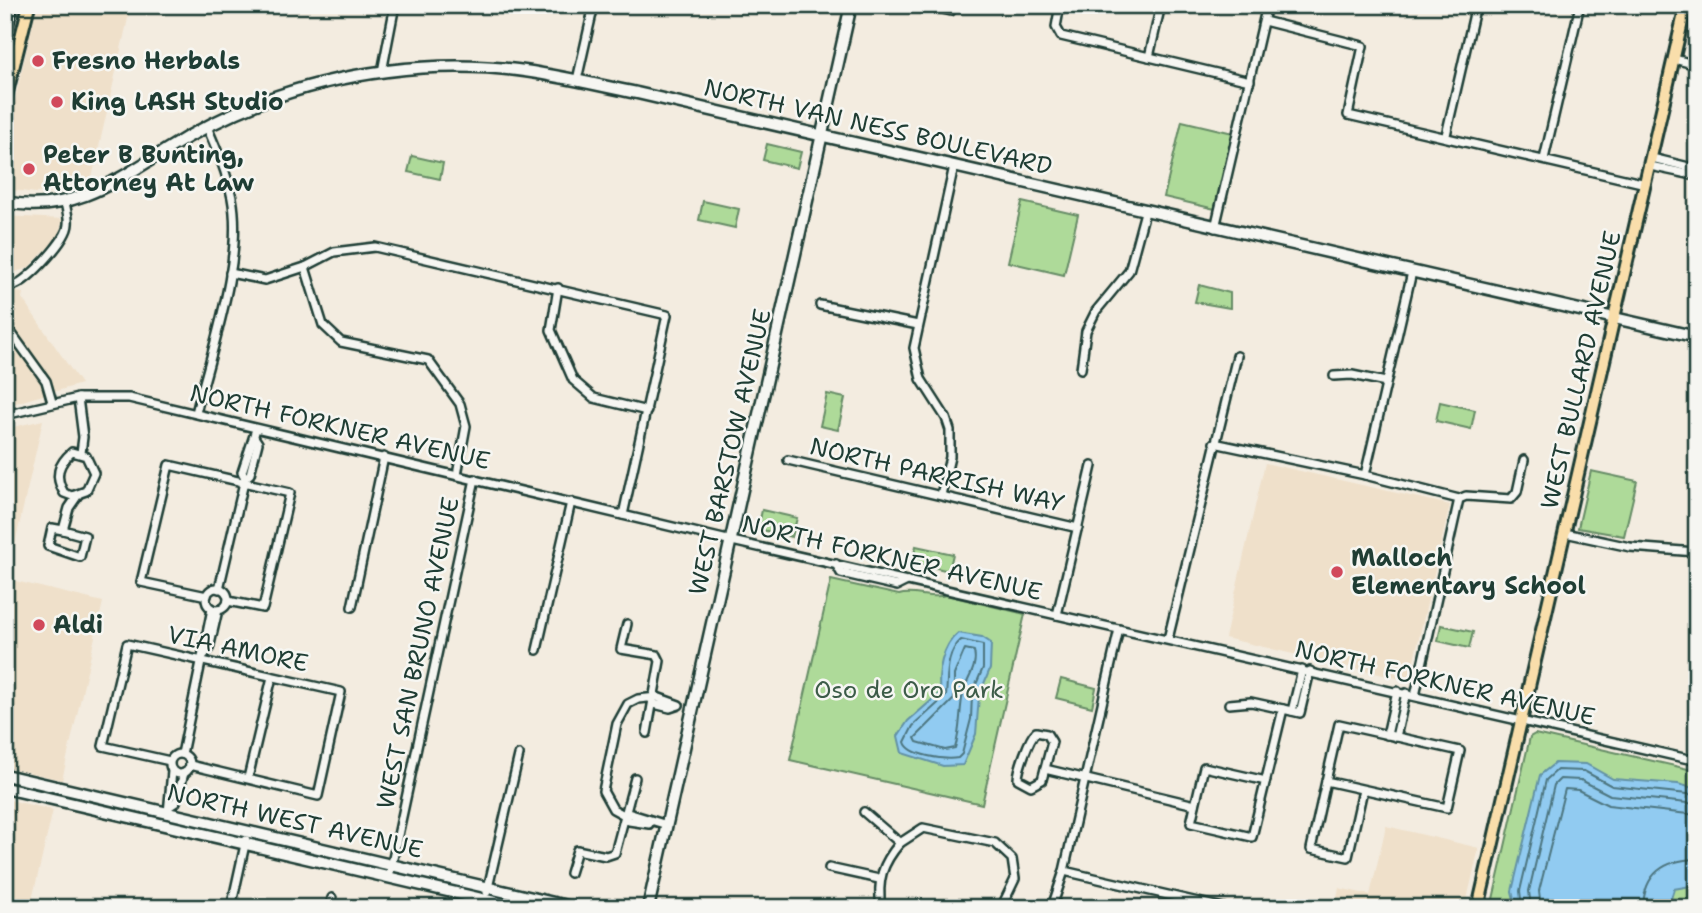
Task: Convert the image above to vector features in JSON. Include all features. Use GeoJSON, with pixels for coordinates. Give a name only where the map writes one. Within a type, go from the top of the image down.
{"type":"FeatureCollection","features":[{"type":"Feature","properties":{"kind":"main road"},"geometry":{"type":"LineString","coordinates":[[5,33],[12,5]]}},
{"type":"Feature","properties":{"kind":"main road"},"geometry":{"type":"LineString","coordinates":[[16,57],[22,5]]}},
{"type":"Feature","properties":{"kind":"main road"},"geometry":{"type":"LineString","coordinates":[[5,100],[29,5]]}},
{"type":"Feature","properties":{"kind":"main road","name":"WEST BULLARD AVENUE"},"geometry":{"type":"LineString","coordinates":[[1478,908],[1686,5]]}},
{"type":"Feature","properties":{"kind":"street"},"geometry":{"type":"LineString","coordinates":[[382,72],[395,5]]}},
{"type":"Feature","properties":{"kind":"street"},"geometry":{"type":"LineString","coordinates":[[578,80],[594,5]]}},
{"type":"Feature","properties":{"kind":"street","name":"WEST BARSTOW AVENUE"},"geometry":{"type":"LineString","coordinates":[[648,908],[852,5]]}},
{"type":"Feature","properties":{"kind":"street"},"geometry":{"type":"LineString","coordinates":[[925,5],[951,11]]}},
{"type":"Feature","properties":{"kind":"street"},"geometry":{"type":"LineString","coordinates":[[1060,5],[1057,32],[1066,37],[1250,81]]}},
{"type":"Feature","properties":{"kind":"street"},"geometry":{"type":"LineString","coordinates":[[1149,57],[1161,5]]}},
{"type":"Feature","properties":{"kind":"street"},"geometry":{"type":"LineString","coordinates":[[1215,228],[1267,5]]}},
{"type":"Feature","properties":{"kind":"street"},"geometry":{"type":"LineString","coordinates":[[1446,135],[1476,5]]}},
{"type":"Feature","properties":{"kind":"street"},"geometry":{"type":"LineString","coordinates":[[1544,159],[1580,5]]}},
{"type":"Feature","properties":{"kind":"street"},"geometry":{"type":"LineString","coordinates":[[1264,21],[1363,46],[1348,115],[1446,135],[1646,184]]}},
{"type":"Feature","properties":{"kind":"street"},"geometry":{"type":"LineString","coordinates":[[1674,60],[1697,65]]}},
{"type":"Feature","properties":{"kind":"street","name":"NORTH VAN NESS BOULEVARD"},"geometry":{"type":"LineString","coordinates":[[5,202],[25,205],[65,202],[107,188],[206,127],[287,94],[382,72],[485,67],[578,80],[1697,337]]}},
{"type":"Feature","properties":{"kind":"street"},"geometry":{"type":"LineString","coordinates":[[196,413],[230,274],[234,230],[233,200],[221,159],[206,127]]}},
{"type":"Feature","properties":{"kind":"street"},"geometry":{"type":"LineString","coordinates":[[1651,162],[1697,169]]}},
{"type":"Feature","properties":{"kind":"street"},"geometry":{"type":"LineString","coordinates":[[1651,162],[1697,176]]}},
{"type":"Feature","properties":{"kind":"street"},"geometry":{"type":"LineString","coordinates":[[941,495],[950,457],[950,430],[918,369],[914,348],[954,166]]}},
{"type":"Feature","properties":{"kind":"street"},"geometry":{"type":"LineString","coordinates":[[15,285],[25,281],[64,237],[69,225],[65,202]]}},
{"type":"Feature","properties":{"kind":"street"},"geometry":{"type":"LineString","coordinates":[[1081,369],[1086,331],[1096,311],[1129,271],[1144,212]]}},
{"type":"Feature","properties":{"kind":"street"},"geometry":{"type":"LineString","coordinates":[[230,274],[265,280],[305,267],[334,252],[375,247],[667,315],[623,515]]}},
{"type":"Feature","properties":{"kind":"street"},"geometry":{"type":"LineString","coordinates":[[305,267],[323,325],[341,342],[428,360],[460,404],[466,426],[457,475]]}},
{"type":"Feature","properties":{"kind":"street"},"geometry":{"type":"LineString","coordinates":[[1365,475],[1412,272]]}},
{"type":"Feature","properties":{"kind":"street"},"geometry":{"type":"LineString","coordinates":[[558,288],[551,330],[573,380],[594,398],[647,411]]}},
{"type":"Feature","properties":{"kind":"street"},"geometry":{"type":"LineString","coordinates":[[820,305],[918,325]]}},
{"type":"Feature","properties":{"kind":"street"},"geometry":{"type":"LineString","coordinates":[[5,324],[44,379],[52,402]]}},
{"type":"Feature","properties":{"kind":"street"},"geometry":{"type":"LineString","coordinates":[[1168,639],[1237,356]]}},
{"type":"Feature","properties":{"kind":"street"},"geometry":{"type":"LineString","coordinates":[[1334,376],[1352,375],[1386,382]]}},
{"type":"Feature","properties":{"kind":"street"},"geometry":{"type":"LineString","coordinates":[[78,398],[83,437],[81,453]]}},
{"type":"Feature","properties":{"kind":"street","name":"NORTH FORKNER AVENUE"},"geometry":{"type":"LineString","coordinates":[[5,415],[78,398],[129,398],[196,413],[255,433],[384,457],[732,541],[1697,761]]}},
{"type":"Feature","properties":{"kind":"street"},"geometry":{"type":"LineString","coordinates":[[219,589],[244,480],[250,474],[250,459],[258,443],[255,433]]}},
{"type":"Feature","properties":{"kind":"street"},"geometry":{"type":"LineString","coordinates":[[1214,443],[1365,475],[1459,499],[1466,496],[1511,499],[1517,492],[1524,460]]}},
{"type":"Feature","properties":{"kind":"street"},"geometry":{"type":"LineString","coordinates":[[63,530],[69,508],[78,495],[90,486],[94,473],[93,466],[81,453],[72,452],[60,466],[58,478],[69,508]]}},
{"type":"Feature","properties":{"kind":"street"},"geometry":{"type":"LineString","coordinates":[[352,607],[384,457]]}},
{"type":"Feature","properties":{"kind":"street","name":"NORTH PARRISH WAY"},"geometry":{"type":"LineString","coordinates":[[788,460],[1078,528]]}},
{"type":"Feature","properties":{"kind":"street"},"geometry":{"type":"LineString","coordinates":[[182,754],[204,658],[203,648],[215,610],[228,601],[263,608],[290,493],[244,480],[169,465],[141,582],[207,596],[215,610]]}},
{"type":"Feature","properties":{"kind":"street"},"geometry":{"type":"LineString","coordinates":[[1057,615],[1092,466]]}},
{"type":"Feature","properties":{"kind":"street","name":"WEST SAN BRUNO AVENUE"},"geometry":{"type":"LineString","coordinates":[[389,877],[475,479]]}},
{"type":"Feature","properties":{"kind":"street"},"geometry":{"type":"LineString","coordinates":[[64,493],[78,495]]}},
{"type":"Feature","properties":{"kind":"street"},"geometry":{"type":"LineString","coordinates":[[1415,696],[1459,499]]}},
{"type":"Feature","properties":{"kind":"street"},"geometry":{"type":"LineString","coordinates":[[537,650],[572,502]]}},
{"type":"Feature","properties":{"kind":"street"},"geometry":{"type":"LineString","coordinates":[[52,528],[63,530],[85,536],[80,556],[48,546],[52,528]]}},
{"type":"Feature","properties":{"kind":"street"},"geometry":{"type":"LineString","coordinates":[[1566,533],[1630,547],[1696,552]]}},
{"type":"Feature","properties":{"kind":"street"},"geometry":{"type":"LineString","coordinates":[[207,596],[210,591],[219,589],[227,595],[228,601]]}},
{"type":"Feature","properties":{"kind":"street"},"geometry":{"type":"LineString","coordinates":[[627,624],[621,649],[659,657],[647,733]]}},
{"type":"Feature","properties":{"kind":"street"},"geometry":{"type":"LineString","coordinates":[[1053,904],[1064,871],[1119,629]]}},
{"type":"Feature","properties":{"kind":"street","name":"VIA AMORE"},"geometry":{"type":"LineString","coordinates":[[170,761],[103,746],[127,644],[204,658],[341,692],[318,796],[248,779]]}},
{"type":"Feature","properties":{"kind":"street"},"geometry":{"type":"LineString","coordinates":[[1266,781],[1204,767],[1191,823],[1252,837],[1266,781],[1306,671]]}},
{"type":"Feature","properties":{"kind":"street"},"geometry":{"type":"LineString","coordinates":[[190,765],[248,779],[272,677]]}},
{"type":"Feature","properties":{"kind":"street"},"geometry":{"type":"LineString","coordinates":[[1387,735],[1397,691]]}},
{"type":"Feature","properties":{"kind":"street"},"geometry":{"type":"LineString","coordinates":[[1396,737],[1406,694]]}},
{"type":"Feature","properties":{"kind":"street"},"geometry":{"type":"LineString","coordinates":[[652,698],[656,705],[694,708]]}},
{"type":"Feature","properties":{"kind":"street"},"geometry":{"type":"LineString","coordinates":[[652,698],[638,699],[628,704],[617,724],[603,791],[613,809],[624,815],[628,813],[650,818],[650,821],[667,825]]}},
{"type":"Feature","properties":{"kind":"street"},"geometry":{"type":"LineString","coordinates":[[1229,704],[1251,702],[1292,711]]}},
{"type":"Feature","properties":{"kind":"street"},"geometry":{"type":"LineString","coordinates":[[1326,781],[1447,808],[1460,751],[1339,724],[1326,781],[1311,849],[1348,857],[1363,790]]}},
{"type":"Feature","properties":{"kind":"street"},"geometry":{"type":"LineString","coordinates":[[1036,732],[1047,734],[1052,742],[1045,769],[1042,780],[1037,785],[1027,786],[1018,779],[1029,740],[1036,732]]}},
{"type":"Feature","properties":{"kind":"street"},"geometry":{"type":"LineString","coordinates":[[99,809],[124,809],[161,818],[176,802],[170,761],[176,754],[182,754],[188,758],[190,765]]}},
{"type":"Feature","properties":{"kind":"street"},"geometry":{"type":"LineString","coordinates":[[485,899],[519,755]]}},
{"type":"Feature","properties":{"kind":"street"},"geometry":{"type":"LineString","coordinates":[[173,795],[190,765]]}},
{"type":"Feature","properties":{"kind":"street"},"geometry":{"type":"LineString","coordinates":[[1045,769],[1195,805]]}},
{"type":"Feature","properties":{"kind":"street"},"geometry":{"type":"LineString","coordinates":[[172,771],[184,773]]}},
{"type":"Feature","properties":{"kind":"street","name":"NORTH WEST AVENUE"},"geometry":{"type":"LineString","coordinates":[[5,775],[169,810],[247,831],[575,908]]}},
{"type":"Feature","properties":{"kind":"street"},"geometry":{"type":"LineString","coordinates":[[570,873],[577,850],[614,855],[635,778]]}},
{"type":"Feature","properties":{"kind":"street"},"geometry":{"type":"LineString","coordinates":[[5,782],[36,788],[44,784]]}},
{"type":"Feature","properties":{"kind":"street","name":"NORTH WEST AVENUE"},"geometry":{"type":"LineString","coordinates":[[5,788],[521,908]]}},
{"type":"Feature","properties":{"kind":"street"},"geometry":{"type":"LineString","coordinates":[[864,812],[900,843]]}},
{"type":"Feature","properties":{"kind":"street"},"geometry":{"type":"LineString","coordinates":[[880,908],[878,879],[886,859],[900,843],[923,828],[995,844],[1012,859],[1015,879],[1001,908]]}},
{"type":"Feature","properties":{"kind":"street"},"geometry":{"type":"LineString","coordinates":[[231,908],[247,831]]}},
{"type":"Feature","properties":{"kind":"street"},"geometry":{"type":"LineString","coordinates":[[829,868],[878,879]]}},
{"type":"Feature","properties":{"kind":"street"},"geometry":{"type":"LineString","coordinates":[[1064,871],[1224,908]]}},
{"type":"Feature","properties":{"kind":"street"},"geometry":{"type":"LineString","coordinates":[[330,908],[332,898]]}},
{"type":"Feature","properties":{"kind":"shaded area"},"geometry":{"type":"Polygon","coordinates":[[[37,5],[131,5],[91,182],[70,189],[36,193],[5,189],[5,142],[37,5]]]}},
{"type":"Feature","properties":{"kind":"shaded area"},"geometry":{"type":"Polygon","coordinates":[[[5,216],[63,219],[58,237],[28,268],[9,274],[6,283],[10,291],[23,293],[22,298],[81,384],[5,406],[5,216]]]}},
{"type":"Feature","properties":{"kind":"shaded area"},"geometry":{"type":"Polygon","coordinates":[[[43,420],[7,579],[103,602],[62,780],[5,767],[5,429],[43,420]]]}},
{"type":"Feature","properties":{"kind":"shaded area","name":"Malloch Elementary School"},"geometry":{"type":"Polygon","coordinates":[[[1265,463],[1450,505],[1409,681],[1225,638],[1265,463]]]}},
{"type":"Feature","properties":{"kind":"shaded area"},"geometry":{"type":"Polygon","coordinates":[[[5,799],[53,810],[32,900],[5,894],[5,799]]]}},
{"type":"Feature","properties":{"kind":"shaded area"},"geometry":{"type":"Polygon","coordinates":[[[1386,826],[1479,848],[1465,908],[1335,908],[1339,888],[1370,895],[1386,826]]]}},
{"type":"Feature","properties":{"kind":"green space"},"geometry":{"type":"Polygon","coordinates":[[[1182,121],[1233,133],[1215,209],[1164,197],[1182,121]]]}},
{"type":"Feature","properties":{"kind":"green space"},"geometry":{"type":"Polygon","coordinates":[[[767,144],[801,152],[797,168],[763,160],[767,144]]]}},
{"type":"Feature","properties":{"kind":"green space"},"geometry":{"type":"Polygon","coordinates":[[[412,156],[443,163],[440,179],[408,172],[412,156]]]}},
{"type":"Feature","properties":{"kind":"green space"},"geometry":{"type":"Polygon","coordinates":[[[703,201],[739,209],[735,228],[699,220],[703,201]]]}},
{"type":"Feature","properties":{"kind":"green space"},"geometry":{"type":"Polygon","coordinates":[[[1022,202],[1078,215],[1064,275],[1008,262],[1022,202]]]}},
{"type":"Feature","properties":{"kind":"green space"},"geometry":{"type":"Polygon","coordinates":[[[1199,285],[1230,293],[1230,308],[1195,302],[1199,285]]]}},
{"type":"Feature","properties":{"kind":"green space"},"geometry":{"type":"Polygon","coordinates":[[[827,394],[845,398],[838,430],[820,426],[827,394]]]}},
{"type":"Feature","properties":{"kind":"green space"},"geometry":{"type":"Polygon","coordinates":[[[1440,402],[1475,410],[1471,429],[1436,421],[1440,402]]]}},
{"type":"Feature","properties":{"kind":"green space"},"geometry":{"type":"Polygon","coordinates":[[[1591,471],[1637,481],[1624,536],[1578,528],[1591,471]]]}},
{"type":"Feature","properties":{"kind":"green space"},"geometry":{"type":"Polygon","coordinates":[[[762,510],[797,518],[792,537],[758,529],[762,510]]]}},
{"type":"Feature","properties":{"kind":"green space"},"geometry":{"type":"Polygon","coordinates":[[[916,546],[953,554],[949,571],[912,562],[916,546]]]}},
{"type":"Feature","properties":{"kind":"green space","name":"Oso de Oro Park"},"geometry":{"type":"Polygon","coordinates":[[[831,580],[899,595],[946,595],[1025,614],[982,804],[790,760],[831,580]]]}},
{"type":"Feature","properties":{"kind":"green space"},"geometry":{"type":"Polygon","coordinates":[[[1441,625],[1473,632],[1469,648],[1438,641],[1441,625]]]}},
{"type":"Feature","properties":{"kind":"green space"},"geometry":{"type":"Polygon","coordinates":[[[1061,679],[1096,688],[1092,707],[1056,698],[1061,679]]]}},
{"type":"Feature","properties":{"kind":"green space"},"geometry":{"type":"Polygon","coordinates":[[[1535,734],[1697,771],[1697,908],[1491,908],[1530,737],[1535,734]]]}},
{"type":"Feature","properties":{"kind":"water"},"geometry":{"type":"Polygon","coordinates":[[[958,633],[982,637],[991,643],[990,669],[979,696],[976,734],[963,765],[943,766],[902,753],[898,736],[908,721],[940,693],[939,677],[944,652],[958,633]]]}},
{"type":"Feature","properties":{"kind":"water"},"geometry":{"type":"Polygon","coordinates":[[[1555,763],[1586,764],[1613,779],[1678,784],[1697,789],[1697,885],[1674,889],[1668,908],[1516,908],[1512,891],[1540,775],[1555,763]]]}},
{"type":"Feature","properties":{"kind":"place","name":"Fresno Herbals"},"geometry":{"type":"Point","coordinates":[38,61]}},
{"type":"Feature","properties":{"kind":"place","name":"King LASH Studio"},"geometry":{"type":"Point","coordinates":[57,102]}},
{"type":"Feature","properties":{"kind":"place","name":"Peter B Bunting, Attorney At Law"},"geometry":{"type":"Point","coordinates":[29,169]}},
{"type":"Feature","properties":{"kind":"place","name":"Malloch Elementary School"},"geometry":{"type":"Point","coordinates":[1337,572]}},
{"type":"Feature","properties":{"kind":"place","name":"Aldi"},"geometry":{"type":"Point","coordinates":[39,625]}}]}
